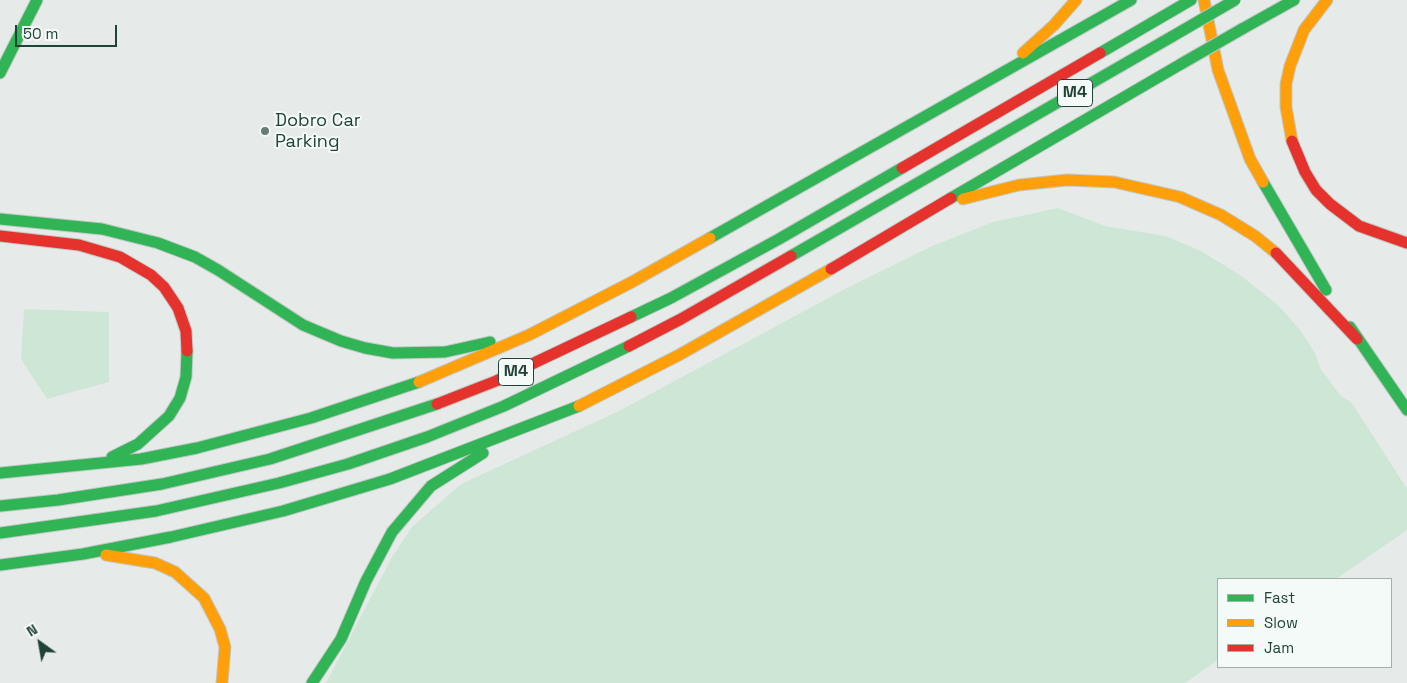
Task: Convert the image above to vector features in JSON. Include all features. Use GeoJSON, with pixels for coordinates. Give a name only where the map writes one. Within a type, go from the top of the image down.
{"type":"FeatureCollection","features":[{"type":"Feature","properties":{"kind":"main road"},"geometry":{"type":"LineString","coordinates":[[0,73],[37,0]]}},
{"type":"Feature","properties":{"kind":"main road"},"geometry":{"type":"LineString","coordinates":[[951,102],[1027,50],[1054,25],[1076,0]]}},
{"type":"Feature","properties":{"kind":"main road"},"geometry":{"type":"LineString","coordinates":[[0,473],[141,459],[197,448],[311,418],[404,388],[528,335],[758,212],[1131,0]]}},
{"type":"Feature","properties":{"kind":"main road","name":"M4"},"geometry":{"type":"LineString","coordinates":[[0,506],[58,500],[162,484],[270,459],[404,417],[496,381],[670,298],[779,239],[1192,0]]}},
{"type":"Feature","properties":{"kind":"main road"},"geometry":{"type":"LineString","coordinates":[[1204,0],[1218,70],[1250,159],[1287,227],[1357,339],[1407,410]]}},
{"type":"Feature","properties":{"kind":"main road","name":"M4"},"geometry":{"type":"LineString","coordinates":[[0,533],[55,527],[156,511],[279,483],[366,458],[504,406],[594,364],[681,319],[1235,0]]}},
{"type":"Feature","properties":{"kind":"main road"},"geometry":{"type":"LineString","coordinates":[[0,565],[83,554],[171,537],[284,511],[390,479],[580,406],[679,355],[930,212],[1010,162],[1294,0]]}},
{"type":"Feature","properties":{"kind":"main road"},"geometry":{"type":"LineString","coordinates":[[1327,0],[1304,30],[1290,66],[1286,84],[1286,107],[1292,143],[1305,172],[1316,190],[1330,204],[1359,226],[1407,243]]}},
{"type":"Feature","properties":{"kind":"main road"},"geometry":{"type":"LineString","coordinates":[[930,212],[957,201],[1018,185],[1067,180],[1114,182],[1180,198],[1221,215],[1255,236],[1286,260],[1357,339]]}},
{"type":"Feature","properties":{"kind":"main road"},"geometry":{"type":"LineString","coordinates":[[4,218],[102,229],[158,243],[210,266],[303,325],[341,342],[365,348],[394,353],[444,352],[528,335]]}},
{"type":"Feature","properties":{"kind":"main road"},"geometry":{"type":"LineString","coordinates":[[0,236],[79,245],[120,257],[151,275],[164,287],[178,308],[186,331],[187,345],[186,376],[180,398],[168,416],[138,444],[122,453],[91,465]]}},
{"type":"Feature","properties":{"kind":"main road"},"geometry":{"type":"LineString","coordinates":[[312,683],[341,639],[366,581],[392,532],[431,486],[516,432]]}},
{"type":"Feature","properties":{"kind":"main road"},"geometry":{"type":"LineString","coordinates":[[83,554],[127,557],[155,563],[175,572],[191,584],[204,598],[220,629],[225,647],[222,683]]}},
{"type":"Feature","properties":{"kind":"green space"},"geometry":{"type":"Polygon","coordinates":[[[1058,208],[1105,226],[1166,236],[1201,251],[1240,275],[1278,305],[1301,331],[1315,353],[1320,368],[1340,395],[1352,403],[1407,489],[1407,530],[1337,578],[1217,578],[1217,661],[1185,683],[326,683],[392,557],[412,527],[461,484],[619,411],[845,289],[930,247],[993,222],[1058,208]]]}},
{"type":"Feature","properties":{"kind":"green space"},"geometry":{"type":"Polygon","coordinates":[[[24,309],[109,312],[109,382],[47,399],[21,359],[24,309]]]}},
{"type":"Feature","properties":{"kind":"traffic: fast"},"geometry":{"type":"LineString","coordinates":[[0,73],[37,0]]}},
{"type":"Feature","properties":{"kind":"traffic: fast"},"geometry":{"type":"LineString","coordinates":[[710,238],[1131,0]]}},
{"type":"Feature","properties":{"kind":"traffic: fast"},"geometry":{"type":"LineString","coordinates":[[1100,53],[1191,0]]}},
{"type":"Feature","properties":{"kind":"traffic: fast"},"geometry":{"type":"LineString","coordinates":[[1173,36],[1235,0]]}},
{"type":"Feature","properties":{"kind":"traffic: fast"},"geometry":{"type":"LineString","coordinates":[[1242,29],[1294,0]]}},
{"type":"Feature","properties":{"kind":"traffic: fast"},"geometry":{"type":"LineString","coordinates":[[1181,64],[1242,29]]}},
{"type":"Feature","properties":{"kind":"traffic: fast"},"geometry":{"type":"LineString","coordinates":[[791,256],[1173,36]]}},
{"type":"Feature","properties":{"kind":"traffic: fast"},"geometry":{"type":"LineString","coordinates":[[951,198],[1181,64]]}},
{"type":"Feature","properties":{"kind":"traffic: fast"},"geometry":{"type":"LineString","coordinates":[[631,317],[671,298],[779,239],[902,168]]}},
{"type":"Feature","properties":{"kind":"traffic: fast"},"geometry":{"type":"LineString","coordinates":[[1263,182],[1326,290]]}},
{"type":"Feature","properties":{"kind":"traffic: fast"},"geometry":{"type":"LineString","coordinates":[[0,219],[102,229],[158,243],[195,257],[218,270],[303,325],[341,341],[365,348],[393,353],[445,352],[490,342]]}},
{"type":"Feature","properties":{"kind":"traffic: fast"},"geometry":{"type":"LineString","coordinates":[[1350,327],[1407,410]]}},
{"type":"Feature","properties":{"kind":"traffic: fast"},"geometry":{"type":"LineString","coordinates":[[0,533],[156,511],[279,483],[348,464],[427,437],[504,406],[629,346]]}},
{"type":"Feature","properties":{"kind":"traffic: fast"},"geometry":{"type":"LineString","coordinates":[[112,457],[138,444],[169,416],[180,398],[186,377],[187,351]]}},
{"type":"Feature","properties":{"kind":"traffic: fast"},"geometry":{"type":"LineString","coordinates":[[0,473],[141,459],[197,448],[311,418],[419,382]]}},
{"type":"Feature","properties":{"kind":"traffic: fast"},"geometry":{"type":"LineString","coordinates":[[0,506],[58,500],[162,484],[270,459],[437,404]]}},
{"type":"Feature","properties":{"kind":"traffic: fast"},"geometry":{"type":"LineString","coordinates":[[0,565],[83,554],[171,537],[283,511],[390,479],[579,406]]}},
{"type":"Feature","properties":{"kind":"traffic: fast"},"geometry":{"type":"LineString","coordinates":[[312,683],[341,639],[366,581],[392,532],[431,486],[483,453]]}},
{"type":"Feature","properties":{"kind":"traffic: slow"},"geometry":{"type":"LineString","coordinates":[[1023,53],[1054,25],[1076,0]]}},
{"type":"Feature","properties":{"kind":"traffic: slow"},"geometry":{"type":"LineString","coordinates":[[1204,0],[1218,70],[1250,159],[1263,182]]}},
{"type":"Feature","properties":{"kind":"traffic: slow"},"geometry":{"type":"LineString","coordinates":[[1292,141],[1286,107],[1286,84],[1290,66],[1304,30],[1327,0]]}},
{"type":"Feature","properties":{"kind":"traffic: slow"},"geometry":{"type":"LineString","coordinates":[[963,199],[1019,185],[1067,180],[1114,182],[1180,197],[1221,215],[1255,236],[1276,253]]}},
{"type":"Feature","properties":{"kind":"traffic: slow"},"geometry":{"type":"LineString","coordinates":[[419,382],[529,335],[632,282],[710,238]]}},
{"type":"Feature","properties":{"kind":"traffic: slow"},"geometry":{"type":"LineString","coordinates":[[579,406],[679,355],[831,269]]}},
{"type":"Feature","properties":{"kind":"traffic: slow"},"geometry":{"type":"LineString","coordinates":[[106,555],[155,563],[175,572],[204,598],[220,629],[225,647],[222,683]]}},
{"type":"Feature","properties":{"kind":"traffic: jam"},"geometry":{"type":"LineString","coordinates":[[902,168],[1100,53]]}},
{"type":"Feature","properties":{"kind":"traffic: jam"},"geometry":{"type":"LineString","coordinates":[[1292,141],[1305,172],[1316,190],[1330,204],[1359,226],[1407,243]]}},
{"type":"Feature","properties":{"kind":"traffic: jam"},"geometry":{"type":"LineString","coordinates":[[831,269],[951,198]]}},
{"type":"Feature","properties":{"kind":"traffic: jam"},"geometry":{"type":"LineString","coordinates":[[0,236],[79,245],[120,257],[151,275],[164,287],[178,308],[186,331],[187,351]]}},
{"type":"Feature","properties":{"kind":"traffic: jam"},"geometry":{"type":"LineString","coordinates":[[1276,253],[1357,339]]}},
{"type":"Feature","properties":{"kind":"traffic: jam"},"geometry":{"type":"LineString","coordinates":[[629,346],[681,319],[791,256]]}},
{"type":"Feature","properties":{"kind":"traffic: jam"},"geometry":{"type":"LineString","coordinates":[[437,404],[496,381],[631,317]]}},
{"type":"Feature","properties":{"kind":"place","name":"Dobro Car Parking"},"geometry":{"type":"Point","coordinates":[265,131]}}]}
